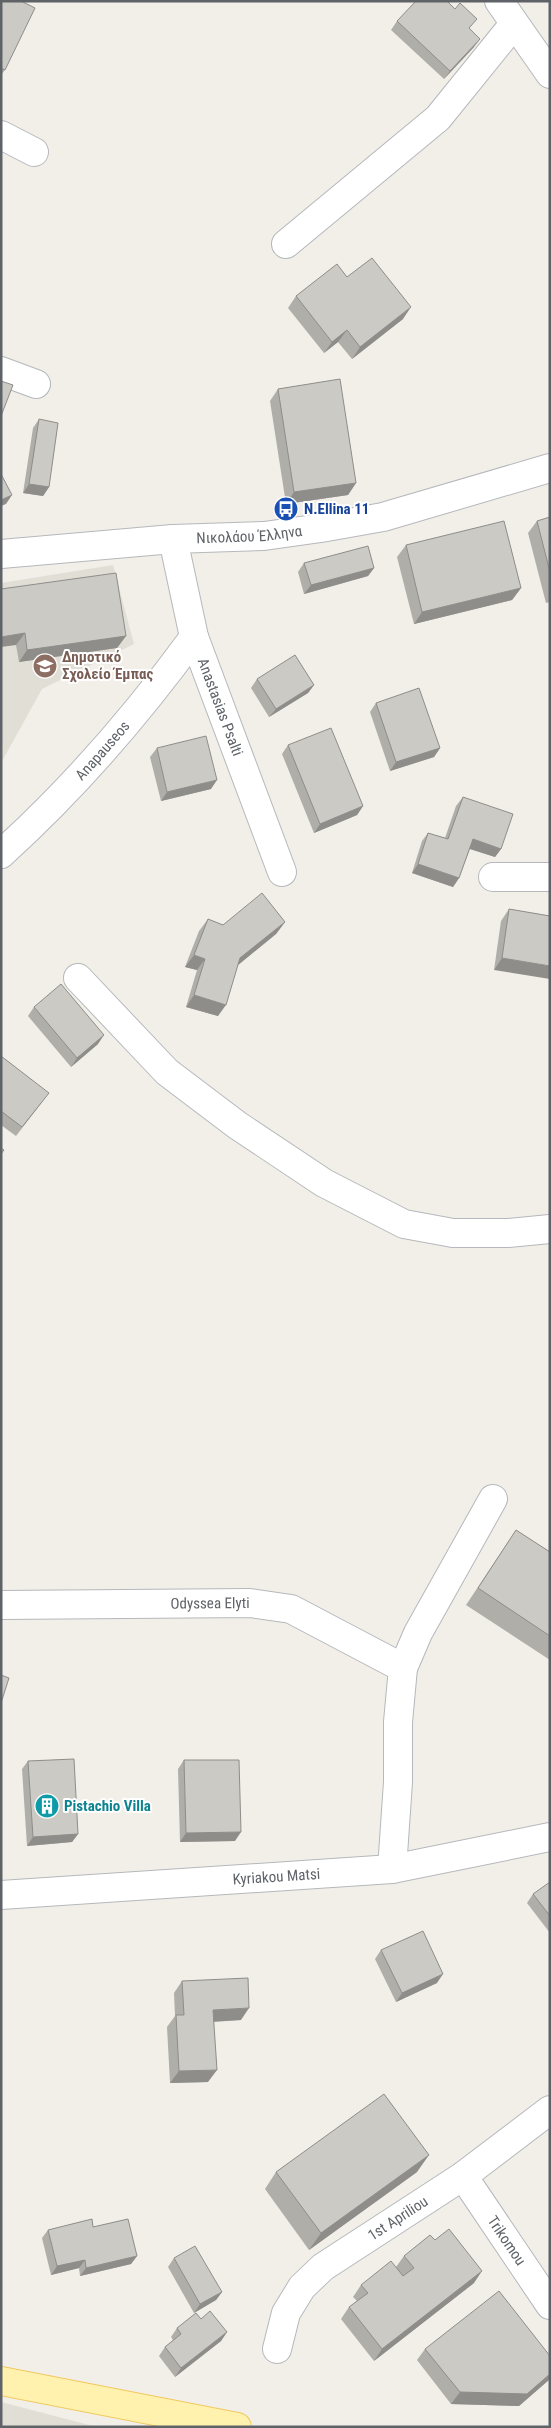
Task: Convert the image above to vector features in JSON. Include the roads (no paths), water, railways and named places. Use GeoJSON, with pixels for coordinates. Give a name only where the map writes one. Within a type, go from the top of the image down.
{"type":"FeatureCollection","features":[{"type":"Feature","properties":{"kind":"main road"},"geometry":{"type":"LineString","coordinates":[[1,2381],[237,2427]]}},
{"type":"Feature","properties":{"kind":"street"},"geometry":{"type":"LineString","coordinates":[[499,1],[550,74]]}},
{"type":"Feature","properties":{"kind":"street"},"geometry":{"type":"LineString","coordinates":[[286,244],[438,118],[514,24]]}},
{"type":"Feature","properties":{"kind":"street"},"geometry":{"type":"LineString","coordinates":[[1,135],[34,152]]}},
{"type":"Feature","properties":{"kind":"street"},"geometry":{"type":"LineString","coordinates":[[1,371],[36,384]]}},
{"type":"Feature","properties":{"kind":"street","name":"Νικολάου Έλληνα"},"geometry":{"type":"LineString","coordinates":[[1,554],[173,539],[264,536],[383,517],[550,468]]}},
{"type":"Feature","properties":{"kind":"street","name":"Anastasias Psalti"},"geometry":{"type":"LineString","coordinates":[[173,539],[194,637],[282,872]]}},
{"type":"Feature","properties":{"kind":"street","name":"Anapauseos"},"geometry":{"type":"LineString","coordinates":[[1,854],[48,812],[156,688],[194,637]]}},
{"type":"Feature","properties":{"kind":"street"},"geometry":{"type":"LineString","coordinates":[[493,877],[550,877]]}},
{"type":"Feature","properties":{"kind":"street"},"geometry":{"type":"LineString","coordinates":[[78,978],[167,1072],[237,1125],[324,1183],[404,1224],[453,1233],[508,1233],[550,1229]]}},
{"type":"Feature","properties":{"kind":"street"},"geometry":{"type":"LineString","coordinates":[[392,1869],[398,1782],[398,1722],[403,1668],[418,1633],[493,1499]]}},
{"type":"Feature","properties":{"kind":"street","name":"Odyssea Elyti"},"geometry":{"type":"LineString","coordinates":[[1,1605],[250,1602],[291,1609],[403,1668]]}},
{"type":"Feature","properties":{"kind":"street","name":"Kyriakou Matsi"},"geometry":{"type":"LineString","coordinates":[[1,1895],[392,1869],[550,1837]]}},
{"type":"Feature","properties":{"kind":"street","name":"1st Apriliou"},"geometry":{"type":"LineString","coordinates":[[277,2349],[286,2313],[302,2288],[323,2267],[463,2176],[550,2110]]}},
{"type":"Feature","properties":{"kind":"street","name":"Trikomou"},"geometry":{"type":"LineString","coordinates":[[463,2176],[550,2305]]}},
{"type":"Feature","properties":{"kind":"place","name":"N.Ellina 11"},"geometry":{"type":"Point","coordinates":[286,509]}},
{"type":"Feature","properties":{"kind":"place","name":"Δημοτικό Σχολείο Έμπας"},"geometry":{"type":"Point","coordinates":[45,666]}},
{"type":"Feature","properties":{"kind":"place","name":"Pistachio Villa"},"geometry":{"type":"Point","coordinates":[47,1806]}}]}
